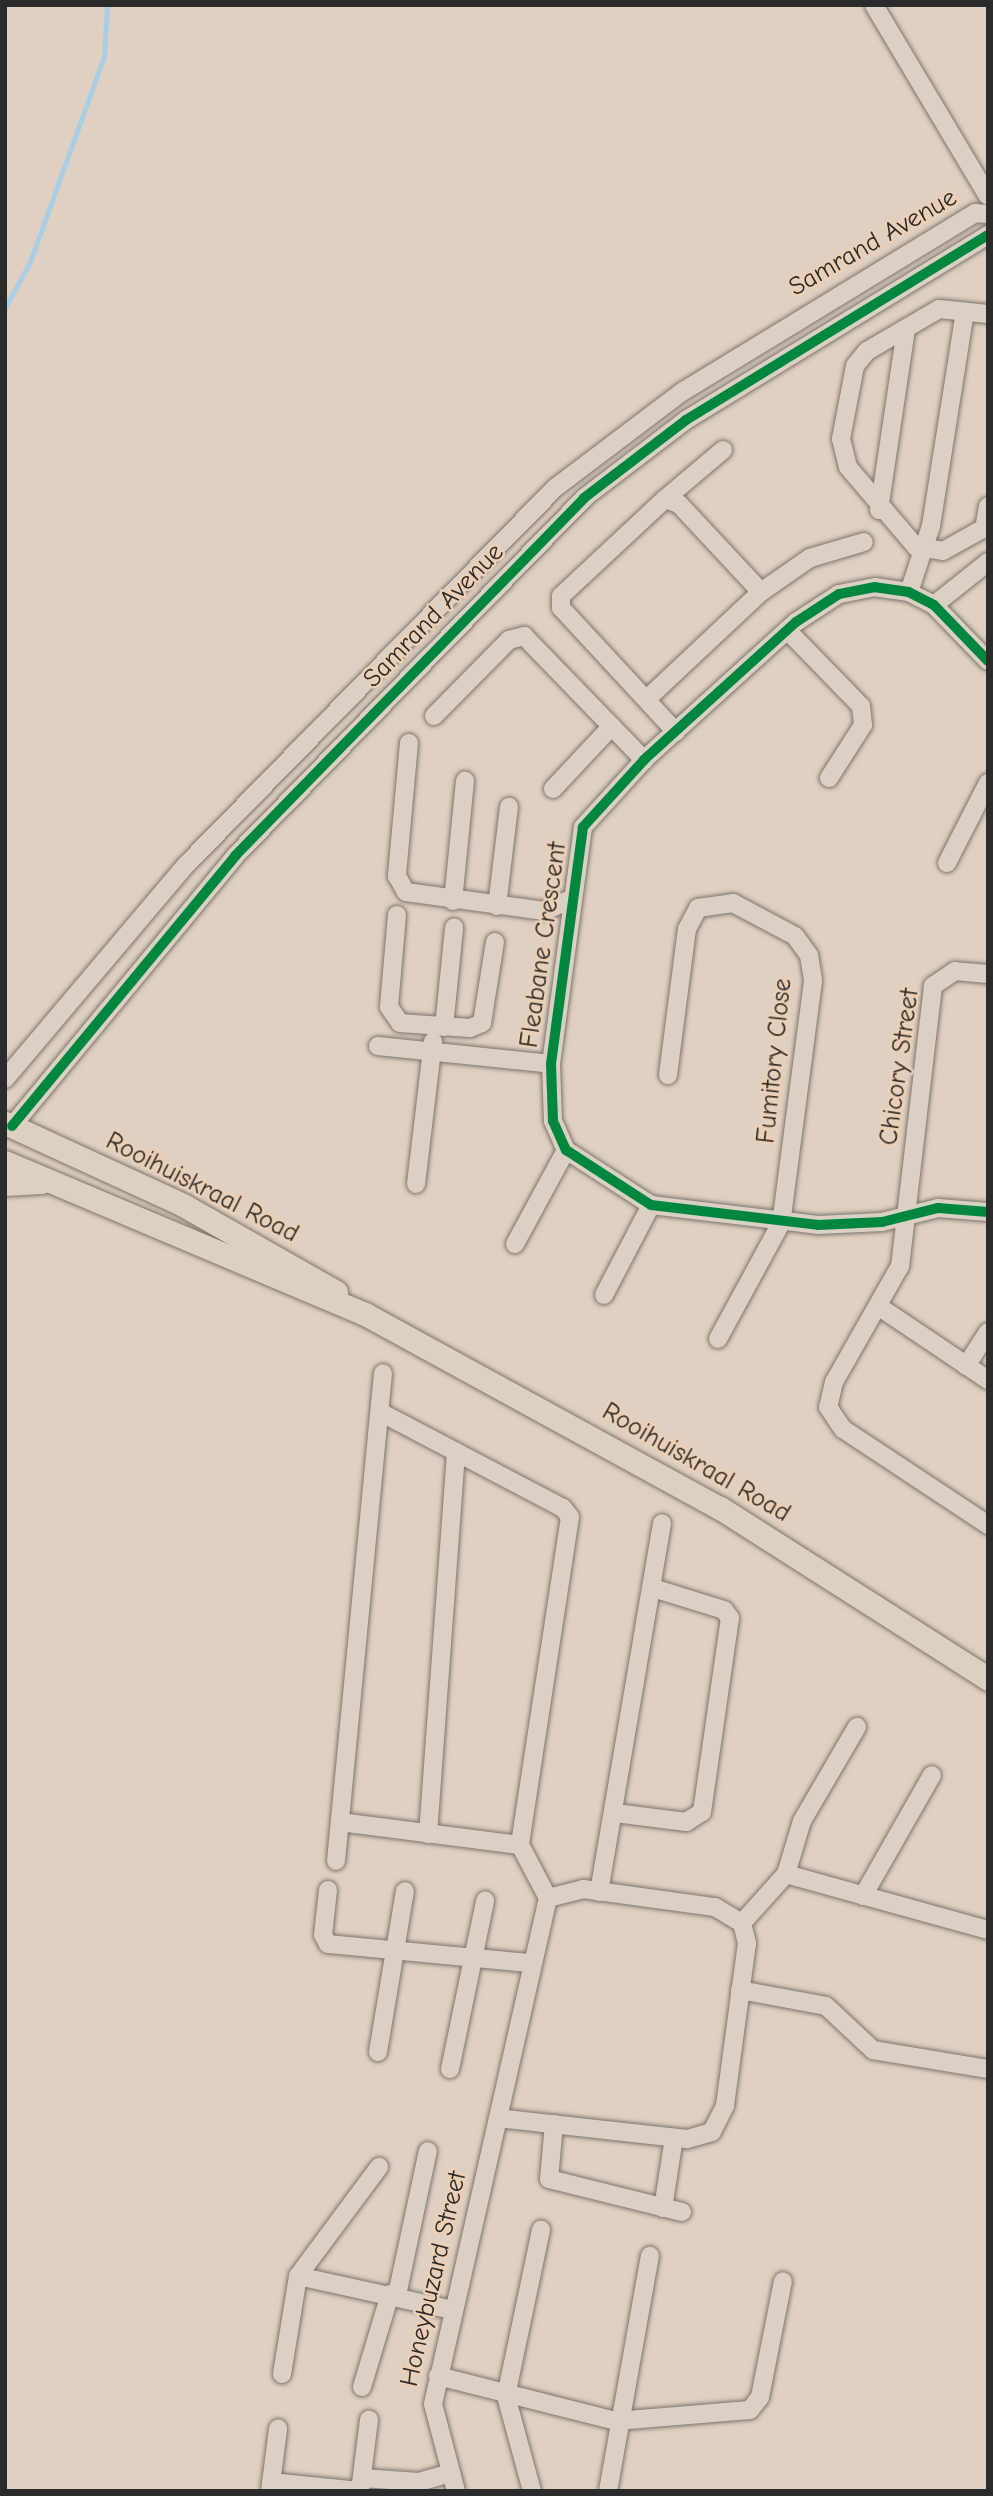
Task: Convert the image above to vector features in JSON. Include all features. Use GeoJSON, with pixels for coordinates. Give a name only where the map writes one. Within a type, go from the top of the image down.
{"type":"FeatureCollection","features":[{"type":"Feature","properties":{"kind":"main road","name":"Rooihuiskraal Road"},"geometry":{"type":"LineString","coordinates":[[7,1128],[225,1227],[366,1314],[720,1508],[988,1679]]}},
{"type":"Feature","properties":{"kind":"main road","name":"Rooihuiskraal Road"},"geometry":{"type":"LineString","coordinates":[[5,1162],[366,1314]]}},
{"type":"Feature","properties":{"kind":"main road"},"geometry":{"type":"LineString","coordinates":[[5,1184],[48,1182]]}},
{"type":"Feature","properties":{"kind":"street"},"geometry":{"type":"LineString","coordinates":[[879,7],[988,196]]}},
{"type":"Feature","properties":{"kind":"street","name":"Samrand Avenue"},"geometry":{"type":"LineString","coordinates":[[5,1079],[186,865],[555,488],[681,392],[975,213],[988,214]]}},
{"type":"Feature","properties":{"kind":"street","name":"Samrand Avenue"},"geometry":{"type":"LineString","coordinates":[[7,1128],[235,856],[584,498],[685,420],[988,235]]}},
{"type":"Feature","properties":{"kind":"street"},"geometry":{"type":"LineString","coordinates":[[988,314],[939,309],[867,351],[855,366],[841,439],[848,467],[879,509],[924,550],[950,549],[986,528],[988,506]]}},
{"type":"Feature","properties":{"kind":"street"},"geometry":{"type":"LineString","coordinates":[[909,592],[924,550],[965,312]]}},
{"type":"Feature","properties":{"kind":"street"},"geometry":{"type":"LineString","coordinates":[[879,509],[906,329]]}},
{"type":"Feature","properties":{"kind":"street"},"geometry":{"type":"LineString","coordinates":[[676,732],[648,698],[559,604],[564,593],[665,499],[723,450]]}},
{"type":"Feature","properties":{"kind":"street"},"geometry":{"type":"LineString","coordinates":[[665,499],[679,504],[761,592]]}},
{"type":"Feature","properties":{"kind":"street"},"geometry":{"type":"LineString","coordinates":[[648,698],[761,592],[810,558],[864,542]]}},
{"type":"Feature","properties":{"kind":"street"},"geometry":{"type":"LineString","coordinates":[[933,605],[988,562]]}},
{"type":"Feature","properties":{"kind":"street","name":"Fleabane Crescent"},"geometry":{"type":"LineString","coordinates":[[566,1150],[553,1121],[551,1064],[571,899],[587,818],[644,760],[787,630],[839,593],[875,587],[909,592],[933,605],[988,660]]}},
{"type":"Feature","properties":{"kind":"street"},"geometry":{"type":"LineString","coordinates":[[787,630],[861,706],[858,737],[829,778]]}},
{"type":"Feature","properties":{"kind":"street"},"geometry":{"type":"LineString","coordinates":[[434,716],[509,640],[524,636],[644,760]]}},
{"type":"Feature","properties":{"kind":"street"},"geometry":{"type":"LineString","coordinates":[[553,789],[612,726]]}},
{"type":"Feature","properties":{"kind":"street"},"geometry":{"type":"LineString","coordinates":[[409,743],[397,876],[413,895],[545,911],[571,899]]}},
{"type":"Feature","properties":{"kind":"street"},"geometry":{"type":"LineString","coordinates":[[453,901],[465,781]]}},
{"type":"Feature","properties":{"kind":"street"},"geometry":{"type":"LineString","coordinates":[[947,863],[988,783]]}},
{"type":"Feature","properties":{"kind":"street"},"geometry":{"type":"LineString","coordinates":[[497,906],[509,807]]}},
{"type":"Feature","properties":{"kind":"street","name":"Fumitory Close"},"geometry":{"type":"LineString","coordinates":[[668,1075],[687,929],[698,908],[733,903],[795,936],[809,955],[813,981],[781,1223]]}},
{"type":"Feature","properties":{"kind":"street"},"geometry":{"type":"LineString","coordinates":[[397,915],[390,1013],[400,1023],[440,1026],[482,1023],[495,942]]}},
{"type":"Feature","properties":{"kind":"street"},"geometry":{"type":"LineString","coordinates":[[416,1184],[432,1053],[440,1026],[454,928]]}},
{"type":"Feature","properties":{"kind":"street","name":"Chicory Street"},"geometry":{"type":"LineString","coordinates":[[988,974],[954,971],[933,986],[900,1266],[881,1308],[834,1382],[828,1407],[843,1429],[988,1525]]}},
{"type":"Feature","properties":{"kind":"street"},"geometry":{"type":"LineString","coordinates":[[378,1046],[551,1064]]}},
{"type":"Feature","properties":{"kind":"street"},"geometry":{"type":"LineString","coordinates":[[515,1244],[566,1150],[651,1205],[781,1223],[870,1223],[938,1208],[988,1212]]}},
{"type":"Feature","properties":{"kind":"street"},"geometry":{"type":"LineString","coordinates":[[604,1295],[651,1205]]}},
{"type":"Feature","properties":{"kind":"street"},"geometry":{"type":"LineString","coordinates":[[718,1339],[781,1223]]}},
{"type":"Feature","properties":{"kind":"street"},"geometry":{"type":"LineString","coordinates":[[881,1308],[988,1380]]}},
{"type":"Feature","properties":{"kind":"street"},"geometry":{"type":"LineString","coordinates":[[966,1366],[988,1332]]}},
{"type":"Feature","properties":{"kind":"street"},"geometry":{"type":"LineString","coordinates":[[336,1861],[383,1373]]}},
{"type":"Feature","properties":{"kind":"street"},"geometry":{"type":"LineString","coordinates":[[380,1412],[563,1507],[570,1517],[520,1846],[548,1898],[568,1889],[715,1907],[742,1923],[747,1943],[723,2115],[705,2136],[674,2138],[498,2118]]}},
{"type":"Feature","properties":{"kind":"street"},"geometry":{"type":"LineString","coordinates":[[428,1834],[456,1452]]}},
{"type":"Feature","properties":{"kind":"street"},"geometry":{"type":"LineString","coordinates":[[599,1892],[615,1813],[662,1523]]}},
{"type":"Feature","properties":{"kind":"street"},"geometry":{"type":"LineString","coordinates":[[615,1813],[685,1822],[702,1812],[730,1618],[724,1610],[653,1588]]}},
{"type":"Feature","properties":{"kind":"street"},"geometry":{"type":"LineString","coordinates":[[742,1923],[786,1874],[802,1821],[856,1727]]}},
{"type":"Feature","properties":{"kind":"street"},"geometry":{"type":"LineString","coordinates":[[863,1896],[932,1775]]}},
{"type":"Feature","properties":{"kind":"street"},"geometry":{"type":"LineString","coordinates":[[340,1822],[520,1846]]}},
{"type":"Feature","properties":{"kind":"street"},"geometry":{"type":"LineString","coordinates":[[786,1874],[988,1930]]}},
{"type":"Feature","properties":{"kind":"street"},"geometry":{"type":"LineString","coordinates":[[328,1890],[326,1942],[530,1963]]}},
{"type":"Feature","properties":{"kind":"street"},"geometry":{"type":"LineString","coordinates":[[378,2052],[405,1891]]}},
{"type":"Feature","properties":{"kind":"street","name":"Honeybuzard Street"},"geometry":{"type":"LineString","coordinates":[[456,2491],[434,2419],[438,2376],[498,2118],[530,1963],[548,1898]]}},
{"type":"Feature","properties":{"kind":"street"},"geometry":{"type":"LineString","coordinates":[[450,2069],[485,1901]]}},
{"type":"Feature","properties":{"kind":"street"},"geometry":{"type":"LineString","coordinates":[[740,1990],[826,2006],[873,2050],[988,2069]]}},
{"type":"Feature","properties":{"kind":"street"},"geometry":{"type":"LineString","coordinates":[[554,2124],[549,2179],[681,2212]]}},
{"type":"Feature","properties":{"kind":"street"},"geometry":{"type":"LineString","coordinates":[[663,2208],[674,2138]]}},
{"type":"Feature","properties":{"kind":"street"},"geometry":{"type":"LineString","coordinates":[[362,2387],[393,2295],[428,2151]]}},
{"type":"Feature","properties":{"kind":"street"},"geometry":{"type":"LineString","coordinates":[[282,2374],[298,2276],[379,2167]]}},
{"type":"Feature","properties":{"kind":"street"},"geometry":{"type":"LineString","coordinates":[[532,2491],[506,2396],[541,2230]]}},
{"type":"Feature","properties":{"kind":"street"},"geometry":{"type":"LineString","coordinates":[[608,2491],[616,2421],[650,2256]]}},
{"type":"Feature","properties":{"kind":"street"},"geometry":{"type":"LineString","coordinates":[[298,2276],[453,2310]]}},
{"type":"Feature","properties":{"kind":"street"},"geometry":{"type":"LineString","coordinates":[[438,2376],[506,2396],[616,2421],[683,2419],[756,2406],[783,2281]]}},
{"type":"Feature","properties":{"kind":"street"},"geometry":{"type":"LineString","coordinates":[[278,2429],[271,2486],[360,2491],[369,2420]]}},
{"type":"Feature","properties":{"kind":"street"},"geometry":{"type":"LineString","coordinates":[[362,2478],[402,2487],[451,2473]]}},
{"type":"Feature","properties":{"kind":"waterway"},"geometry":{"type":"LineString","coordinates":[[5,308],[30,262],[104,57],[107,5]]}},
{"type":"Feature","properties":{"kind":"cycle path"},"geometry":{"type":"LineString","coordinates":[[12,1126],[235,856],[584,498],[686,420],[988,235]]}},
{"type":"Feature","properties":{"kind":"cycle path"},"geometry":{"type":"LineString","coordinates":[[988,661],[934,605],[909,592],[875,587],[839,594],[796,622],[644,760],[583,827],[551,1064],[553,1121],[566,1150],[651,1205],[818,1225],[882,1222],[938,1208],[988,1212]]}}]}
